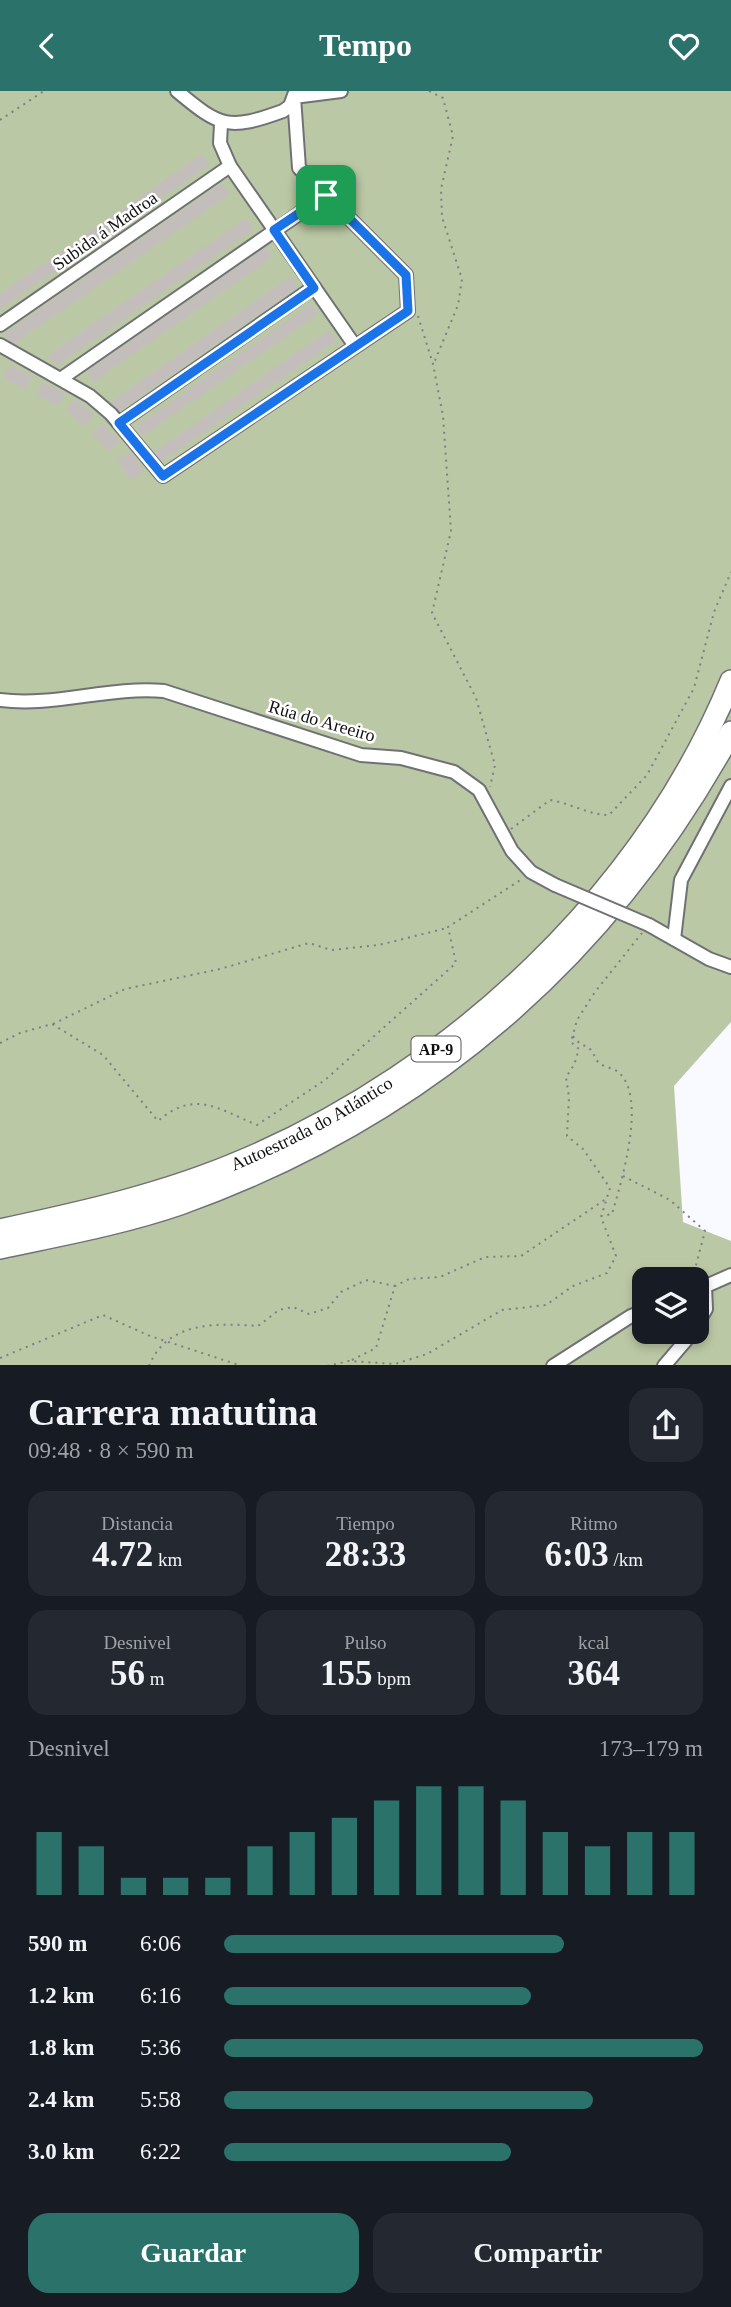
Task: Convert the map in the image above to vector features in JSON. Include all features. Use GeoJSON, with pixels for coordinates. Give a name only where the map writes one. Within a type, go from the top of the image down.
{"type":"FeatureCollection","features":[{"type":"Feature","properties":{"kind":"highway","name":"Autoestrada do Atlántico"},"geometry":{"type":"LineString","coordinates":[[0,1230],[112,1206],[244,1160],[369,1097],[475,1020],[572,927],[652,825],[696,757],[731,681]]}},
{"type":"Feature","properties":{"kind":"highway","name":"Autoestrada do Atlántico"},"geometry":{"type":"LineString","coordinates":[[0,1248],[115,1223],[178,1204],[252,1176],[355,1125],[426,1079],[486,1035],[587,938],[660,848],[731,732]]}},
{"type":"Feature","properties":{"kind":"street"},"geometry":{"type":"LineString","coordinates":[[177,91],[221,124],[272,115],[290,106],[294,94]]}},
{"type":"Feature","properties":{"kind":"street"},"geometry":{"type":"LineString","coordinates":[[294,94],[341,91]]}},
{"type":"Feature","properties":{"kind":"street"},"geometry":{"type":"LineString","coordinates":[[0,345],[90,396],[119,423],[158,473],[167,475],[408,311],[408,278],[299,168],[294,94]]}},
{"type":"Feature","properties":{"kind":"street"},"geometry":{"type":"LineString","coordinates":[[221,124],[220,143],[230,166],[355,346]]}},
{"type":"Feature","properties":{"kind":"street","name":"Subida á Madroa"},"geometry":{"type":"LineString","coordinates":[[0,325],[230,166]]}},
{"type":"Feature","properties":{"kind":"street"},"geometry":{"type":"LineString","coordinates":[[62,378],[326,195]]}},
{"type":"Feature","properties":{"kind":"street"},"geometry":{"type":"LineString","coordinates":[[119,423],[314,288]]}},
{"type":"Feature","properties":{"kind":"street","name":"Rúa do Areeiro"},"geometry":{"type":"LineString","coordinates":[[0,700],[30,701],[145,689],[164,691],[361,755],[401,758],[454,772],[467,778],[486,801],[502,837],[531,872],[555,885],[650,925],[709,959],[731,967]]}},
{"type":"Feature","properties":{"kind":"street"},"geometry":{"type":"LineString","coordinates":[[674,939],[681,880],[731,786]]}},
{"type":"Feature","properties":{"kind":"street"},"geometry":{"type":"LineString","coordinates":[[709,1285],[731,1275]]}},
{"type":"Feature","properties":{"kind":"street"},"geometry":{"type":"LineString","coordinates":[[555,1365],[632,1316]]}},
{"type":"Feature","properties":{"kind":"street"},"geometry":{"type":"LineString","coordinates":[[665,1365],[683,1344]]}},
{"type":"Feature","properties":{"kind":"path"},"geometry":{"type":"LineString","coordinates":[[0,120],[44,91]]}},
{"type":"Feature","properties":{"kind":"path"},"geometry":{"type":"LineString","coordinates":[[429,91],[443,98],[453,136],[441,189],[442,216],[462,279],[458,305],[433,364]]}},
{"type":"Feature","properties":{"kind":"path"},"geometry":{"type":"LineString","coordinates":[[417,314],[433,364],[443,416],[452,531],[432,613],[476,698],[495,765],[486,801]]}},
{"type":"Feature","properties":{"kind":"path"},"geometry":{"type":"LineString","coordinates":[[502,837],[533,810],[550,800],[572,803],[597,815],[609,815],[647,775],[694,688],[714,612],[731,572]]}},
{"type":"Feature","properties":{"kind":"path"},"geometry":{"type":"LineString","coordinates":[[0,1043],[20,1033],[52,1024],[125,989],[220,969],[309,943],[331,950],[379,946],[449,927],[531,872]]}},
{"type":"Feature","properties":{"kind":"path"},"geometry":{"type":"LineString","coordinates":[[349,1361],[395,1365],[427,1354],[502,1310],[546,1305],[573,1286],[607,1273],[616,1256],[601,1217],[610,1188],[583,1149],[567,1136],[569,1097],[566,1077],[574,1065],[579,1049],[571,1042],[577,1020],[634,940],[650,925]]}},
{"type":"Feature","properties":{"kind":"path"},"geometry":{"type":"LineString","coordinates":[[52,1024],[103,1055],[158,1121],[172,1109],[199,1102],[257,1125],[325,1080],[456,963],[449,927]]}},
{"type":"Feature","properties":{"kind":"path"},"geometry":{"type":"LineString","coordinates":[[573,1035],[578,1043],[591,1050],[599,1063],[618,1071],[628,1084],[631,1119],[628,1159],[612,1214],[601,1217]]}},
{"type":"Feature","properties":{"kind":"path"},"geometry":{"type":"LineString","coordinates":[[623,1176],[670,1200],[705,1231],[696,1267]]}},
{"type":"Feature","properties":{"kind":"path"},"geometry":{"type":"LineString","coordinates":[[149,1365],[154,1352],[166,1339],[217,1322],[258,1326],[279,1310],[293,1307],[309,1314],[328,1308],[341,1292],[366,1280],[395,1286],[409,1279],[440,1277],[485,1257],[521,1256],[593,1210],[606,1198]]}},
{"type":"Feature","properties":{"kind":"path"},"geometry":{"type":"LineString","coordinates":[[331,1365],[349,1361],[376,1347],[395,1286]]}},
{"type":"Feature","properties":{"kind":"path"},"geometry":{"type":"LineString","coordinates":[[0,1359],[103,1315],[150,1336],[239,1365]]}},
{"type":"Feature","properties":{"kind":"green space"},"geometry":{"type":"Polygon","coordinates":[[[0,91],[731,91],[731,1022],[674,1086],[683,1222],[731,1241],[731,1365],[0,1365],[0,91]]]}},
{"type":"Feature","properties":{"kind":"building"},"geometry":{"type":"Polygon","coordinates":[[[202,154],[209,165],[0,309],[0,294],[202,154]]]}},
{"type":"Feature","properties":{"kind":"building"},"geometry":{"type":"Polygon","coordinates":[[[339,171],[350,176],[352,174],[358,180],[356,183],[359,186],[347,198],[330,181],[339,171]]]}},
{"type":"Feature","properties":{"kind":"building"},"geometry":{"type":"Polygon","coordinates":[[[222,183],[230,194],[12,345],[4,334],[222,183]]]}},
{"type":"Feature","properties":{"kind":"building"},"geometry":{"type":"Polygon","coordinates":[[[246,218],[254,229],[56,366],[48,355],[246,218]]]}},
{"type":"Feature","properties":{"kind":"building"},"geometry":{"type":"Polygon","coordinates":[[[266,247],[273,257],[93,382],[86,372],[266,247]]]}},
{"type":"Feature","properties":{"kind":"building"},"geometry":{"type":"Polygon","coordinates":[[[291,276],[298,287],[118,412],[111,402],[291,276]]]}},
{"type":"Feature","properties":{"kind":"building"},"geometry":{"type":"Polygon","coordinates":[[[311,304],[318,314],[143,436],[136,426],[311,304]]]}},
{"type":"Feature","properties":{"kind":"building"},"geometry":{"type":"Polygon","coordinates":[[[329,330],[336,341],[160,463],[153,453],[329,330]]]}},
{"type":"Feature","properties":{"kind":"building"},"geometry":{"type":"Polygon","coordinates":[[[10,365],[32,376],[25,389],[3,378],[10,365]]]}},
{"type":"Feature","properties":{"kind":"building"},"geometry":{"type":"Polygon","coordinates":[[[43,382],[65,394],[58,407],[36,395],[43,382]]]}},
{"type":"Feature","properties":{"kind":"building"},"geometry":{"type":"Polygon","coordinates":[[[75,399],[94,415],[84,426],[66,410],[75,399]]]}},
{"type":"Feature","properties":{"kind":"building"},"geometry":{"type":"Polygon","coordinates":[[[103,423],[120,441],[109,451],[92,433],[103,423]]]}},
{"type":"Feature","properties":{"kind":"building"},"geometry":{"type":"Polygon","coordinates":[[[130,451],[144,471],[131,481],[117,460],[130,451]]]}},
{"type":"Feature","properties":{"kind":"route"},"geometry":{"type":"LineString","coordinates":[[326,195],[406,275],[410,307],[408,311],[163,476],[119,423],[314,288],[274,230],[326,195]]}}]}
